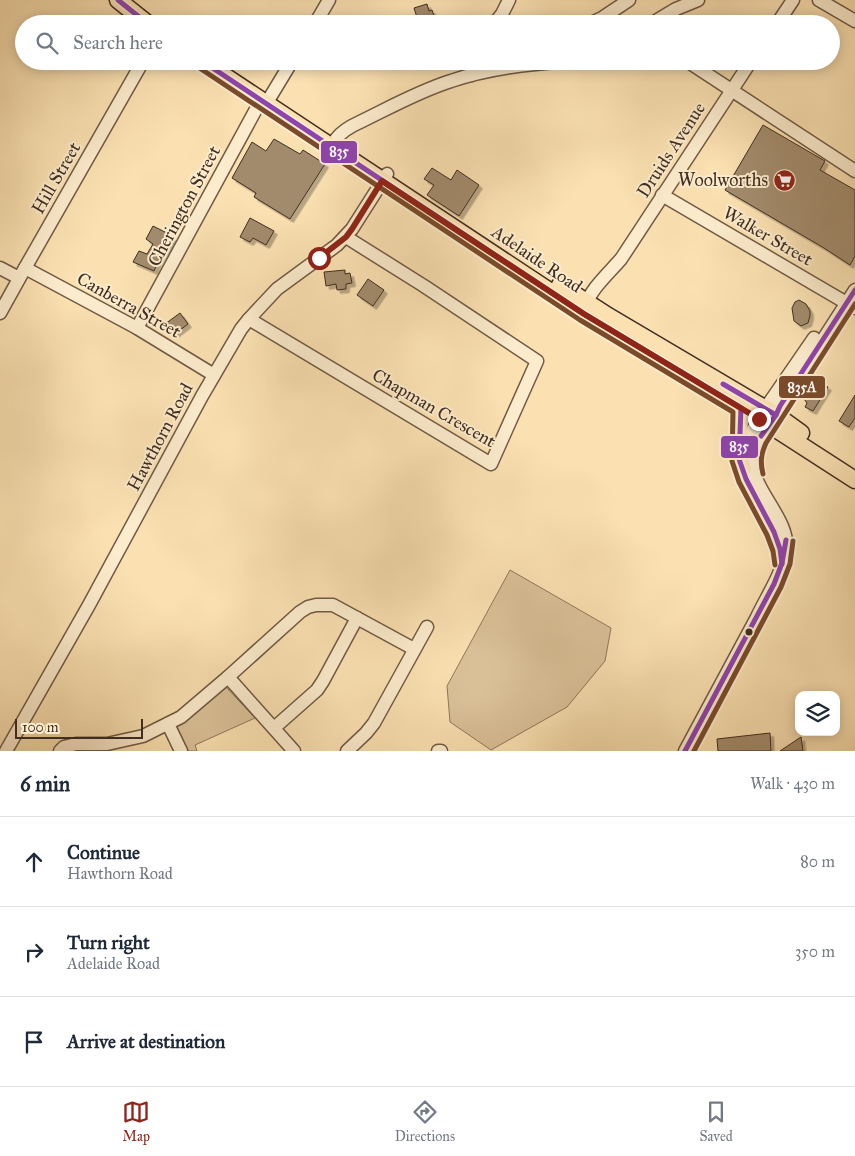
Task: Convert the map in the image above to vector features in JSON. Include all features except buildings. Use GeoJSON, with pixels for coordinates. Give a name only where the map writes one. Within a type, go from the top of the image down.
{"type":"FeatureCollection","features":[{"type":"Feature","properties":{"kind":"main road"},"geometry":{"type":"LineString","coordinates":[[118,0],[137,15]]}},
{"type":"Feature","properties":{"kind":"main road","name":"Adelaide Road"},"geometry":{"type":"LineString","coordinates":[[217,70],[336,139],[385,177]]}},
{"type":"Feature","properties":{"kind":"main road","name":"Adelaide Road"},"geometry":{"type":"LineString","coordinates":[[220,70],[741,408],[767,417],[855,480]]}},
{"type":"Feature","properties":{"kind":"main road","name":"Adelaide Road"},"geometry":{"type":"LineString","coordinates":[[588,308],[855,469]]}},
{"type":"Feature","properties":{"kind":"main road"},"geometry":{"type":"LineString","coordinates":[[741,408],[739,446],[743,470]]}},
{"type":"Feature","properties":{"kind":"street"},"geometry":{"type":"LineString","coordinates":[[320,15],[329,0]]}},
{"type":"Feature","properties":{"kind":"street"},"geometry":{"type":"LineString","coordinates":[[501,15],[509,0]]}},
{"type":"Feature","properties":{"kind":"street"},"geometry":{"type":"LineString","coordinates":[[607,15],[630,0]]}},
{"type":"Feature","properties":{"kind":"street"},"geometry":{"type":"LineString","coordinates":[[666,15],[698,0]]}},
{"type":"Feature","properties":{"kind":"street"},"geometry":{"type":"LineString","coordinates":[[783,15],[793,0]]}},
{"type":"Feature","properties":{"kind":"street"},"geometry":{"type":"LineString","coordinates":[[818,0],[855,21]]}},
{"type":"Feature","properties":{"kind":"street","name":"Hill Street"},"geometry":{"type":"LineString","coordinates":[[0,313],[138,70]]}},
{"type":"Feature","properties":{"kind":"street","name":"Cherington Street"},"geometry":{"type":"LineString","coordinates":[[138,328],[266,100],[286,70]]}},
{"type":"Feature","properties":{"kind":"street"},"geometry":{"type":"LineString","coordinates":[[471,75],[472,70]]}},
{"type":"Feature","properties":{"kind":"street"},"geometry":{"type":"LineString","coordinates":[[336,139],[339,134],[349,127],[420,94],[449,81],[490,70]]}},
{"type":"Feature","properties":{"kind":"street"},"geometry":{"type":"LineString","coordinates":[[701,70],[855,171]]}},
{"type":"Feature","properties":{"kind":"street","name":"Druids Avenue"},"geometry":{"type":"LineString","coordinates":[[588,308],[597,286],[621,259],[745,70]]}},
{"type":"Feature","properties":{"kind":"street","name":"Hawthorn Road"},"geometry":{"type":"LineString","coordinates":[[6,751],[241,329],[277,290],[346,237],[385,177]]}},
{"type":"Feature","properties":{"kind":"street","name":"Walker Street"},"geometry":{"type":"LineString","coordinates":[[662,194],[847,303]]}},
{"type":"Feature","properties":{"kind":"street","name":"Chapman Crescent"},"geometry":{"type":"LineString","coordinates":[[249,319],[491,464],[537,362],[424,286],[346,237]]}},
{"type":"Feature","properties":{"kind":"street","name":"Canberra Street"},"geometry":{"type":"LineString","coordinates":[[0,268],[22,273],[138,328],[214,375]]}},
{"type":"Feature","properties":{"kind":"street"},"geometry":{"type":"LineString","coordinates":[[847,303],[855,278]]}},
{"type":"Feature","properties":{"kind":"street"},"geometry":{"type":"LineString","coordinates":[[782,564],[780,549],[774,532],[746,479],[743,470],[743,455],[750,434],[780,406],[855,290]]}},
{"type":"Feature","properties":{"kind":"street"},"geometry":{"type":"LineString","coordinates":[[685,751],[777,578],[786,552],[786,539],[782,526],[754,474],[753,452],[767,417]]}},
{"type":"Feature","properties":{"kind":"street"},"geometry":{"type":"LineString","coordinates":[[60,751],[64,747],[76,744],[107,744],[143,736],[181,717],[300,612],[316,604],[333,605],[414,649]]}},
{"type":"Feature","properties":{"kind":"street"},"geometry":{"type":"LineString","coordinates":[[274,728],[317,690],[357,618]]}},
{"type":"Feature","properties":{"kind":"street"},"geometry":{"type":"LineString","coordinates":[[347,751],[374,723],[427,627]]}},
{"type":"Feature","properties":{"kind":"street"},"geometry":{"type":"LineString","coordinates":[[228,677],[294,751]]}},
{"type":"Feature","properties":{"kind":"street"},"geometry":{"type":"LineString","coordinates":[[168,724],[181,751]]}},
{"type":"Feature","properties":{"kind":"shaded area"},"geometry":{"type":"Polygon","coordinates":[[[510,570],[611,628],[605,661],[567,707],[491,750],[450,722],[447,686],[510,570]]]}},
{"type":"Feature","properties":{"kind":"shaded area"},"geometry":{"type":"Polygon","coordinates":[[[225,686],[255,718],[195,745],[197,751],[187,751],[177,727],[225,686]]]}},
{"type":"Feature","properties":{"kind":"transit line","name":"835"},"geometry":{"type":"LineString","coordinates":[[118,0],[137,15]]}},
{"type":"Feature","properties":{"kind":"transit line","name":"835A"},"geometry":{"type":"LineString","coordinates":[[203,70],[580,320],[733,412],[732,461],[739,482],[767,535],[773,551],[775,565]]}},
{"type":"Feature","properties":{"kind":"transit line","name":"835"},"geometry":{"type":"LineString","coordinates":[[216,70],[584,314],[741,408],[739,459],[746,479],[774,532],[780,549],[782,564]]}},
{"type":"Feature","properties":{"kind":"transit line","name":"835"},"geometry":{"type":"LineString","coordinates":[[761,436],[855,290]]}},
{"type":"Feature","properties":{"kind":"transit line","name":"835A"},"geometry":{"type":"LineString","coordinates":[[763,474],[762,458],[766,443],[855,304]]}},
{"type":"Feature","properties":{"kind":"transit line","name":"835"},"geometry":{"type":"LineString","coordinates":[[723,384],[776,415]]}},
{"type":"Feature","properties":{"kind":"transit line","name":"835"},"geometry":{"type":"LineString","coordinates":[[685,751],[774,584],[782,563],[786,540]]}},
{"type":"Feature","properties":{"kind":"transit line","name":"835A"},"geometry":{"type":"LineString","coordinates":[[694,751],[781,587],[790,564],[793,541]]}},
{"type":"Feature","properties":{"kind":"place","name":"Woolworths"},"geometry":{"type":"Point","coordinates":[784,180]}},
{"type":"Feature","properties":{"kind":"route"},"geometry":{"type":"LineString","coordinates":[[319,258],[346,237],[382,181],[584,314],[759,419]]}}]}
